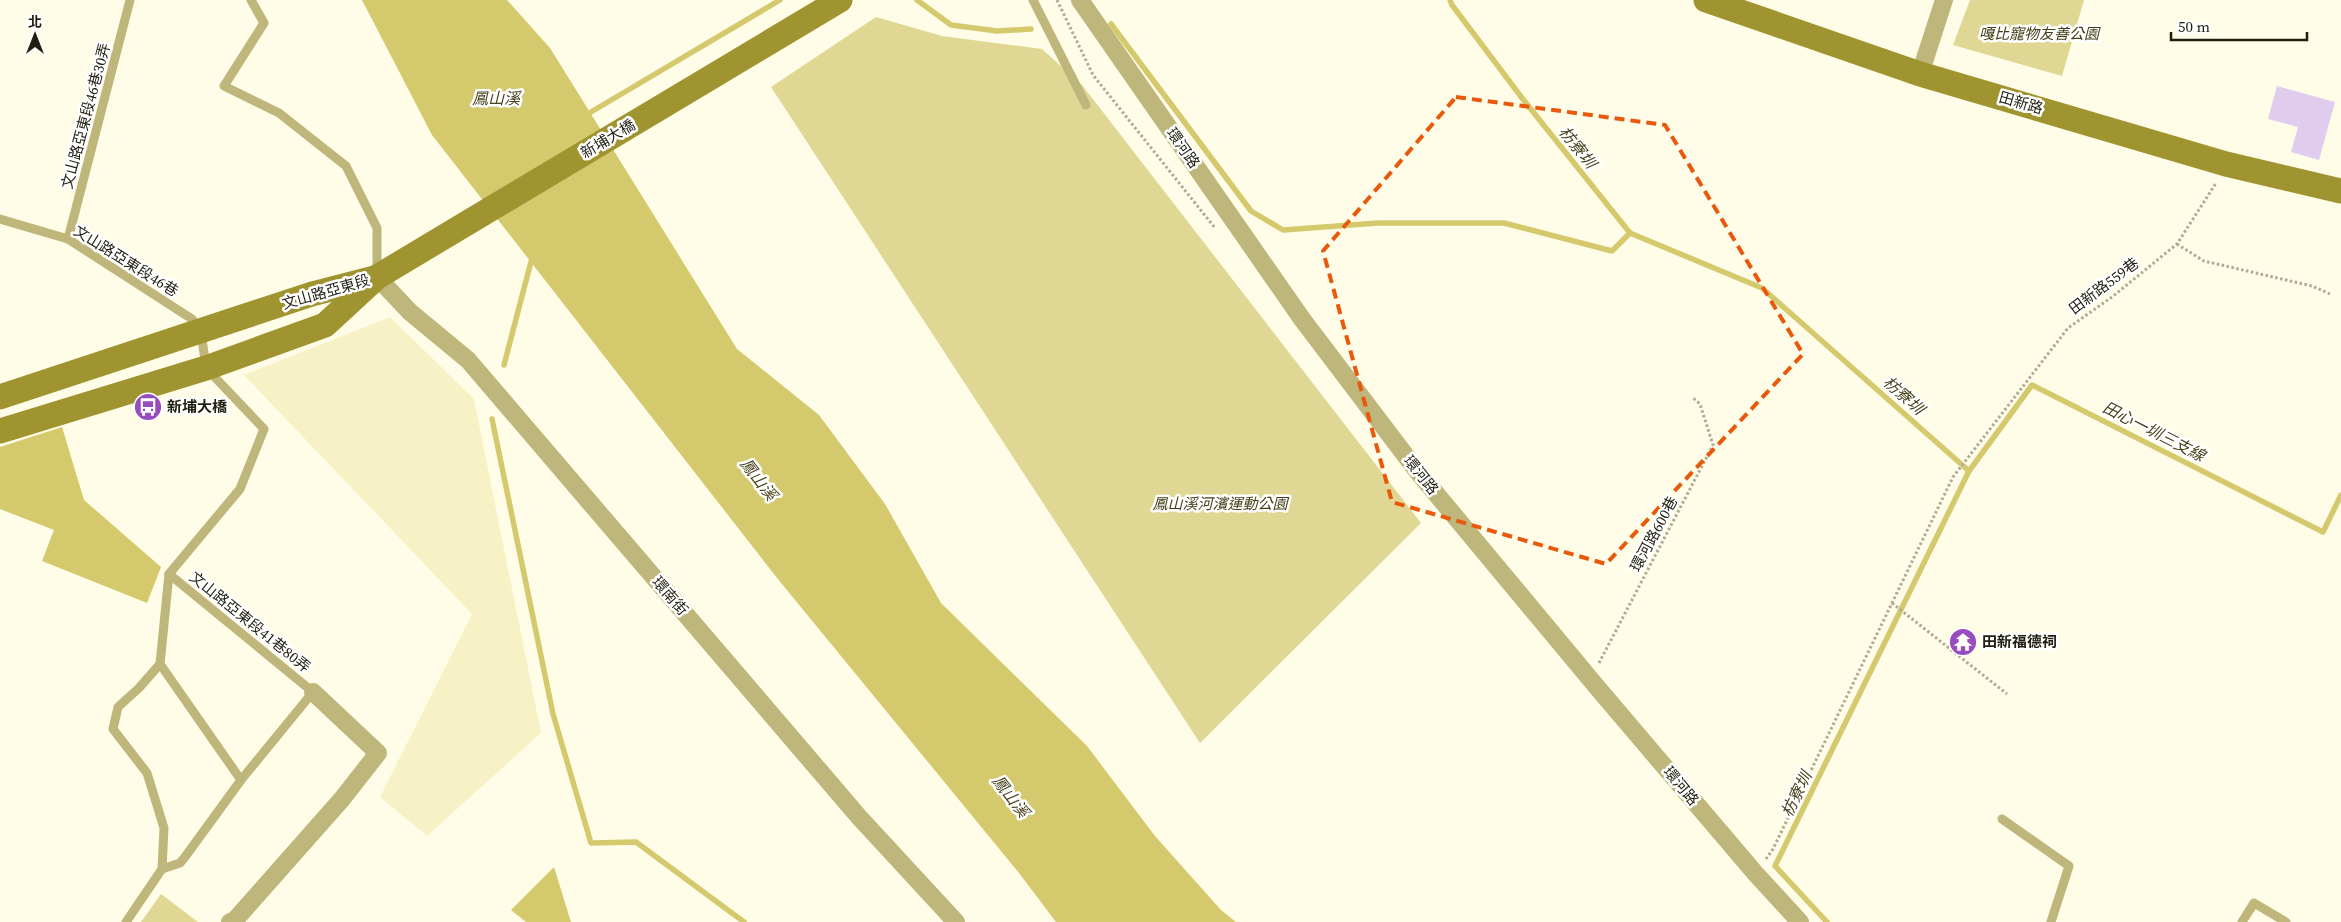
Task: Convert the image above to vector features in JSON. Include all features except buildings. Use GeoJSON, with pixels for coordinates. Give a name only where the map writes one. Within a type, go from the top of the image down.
{"type":"FeatureCollection","features":[{"type":"Feature","properties":{"kind":"main road","name":"新埔大橋"},"geometry":{"type":"LineString","coordinates":[[377,277],[840,0]]}},
{"type":"Feature","properties":{"kind":"main road","name":"田新路"},"geometry":{"type":"LineString","coordinates":[[1706,0],[1920,74],[2226,164],[2341,191]]}},
{"type":"Feature","properties":{"kind":"main road","name":"文山路亞東段"},"geometry":{"type":"LineString","coordinates":[[0,396],[312,294],[377,277]]}},
{"type":"Feature","properties":{"kind":"main road","name":"文山路亞東段"},"geometry":{"type":"LineString","coordinates":[[0,431],[206,368],[325,325],[377,277]]}},
{"type":"Feature","properties":{"kind":"street","name":"環河路"},"geometry":{"type":"LineString","coordinates":[[1080,0],[1302,319],[1418,472],[1590,679],[1755,873],[1800,922]]}},
{"type":"Feature","properties":{"kind":"street"},"geometry":{"type":"LineString","coordinates":[[1920,74],[1944,0]]}},
{"type":"Feature","properties":{"kind":"street","name":"環南街"},"geometry":{"type":"LineString","coordinates":[[377,277],[410,312],[468,360],[859,817],[956,922]]}},
{"type":"Feature","properties":{"kind":"street"},"geometry":{"type":"LineString","coordinates":[[233,921],[342,799],[378,754],[313,692]]}},
{"type":"Feature","properties":{"kind":"lane","name":"文山路亞東段46巷30弄"},"geometry":{"type":"LineString","coordinates":[[68,239],[130,0]]}},
{"type":"Feature","properties":{"kind":"lane"},"geometry":{"type":"LineString","coordinates":[[251,0],[264,23],[224,86],[280,113],[346,166],[377,228],[377,277]]}},
{"type":"Feature","properties":{"kind":"lane"},"geometry":{"type":"LineString","coordinates":[[1033,0],[1086,105]]}},
{"type":"Feature","properties":{"kind":"lane","name":"文山路亞東段46巷"},"geometry":{"type":"LineString","coordinates":[[0,218],[68,239],[192,318],[201,331]]}},
{"type":"Feature","properties":{"kind":"lane"},"geometry":{"type":"LineString","coordinates":[[126,922],[162,869],[164,828],[148,773],[113,729],[118,707],[139,688],[160,664],[170,574],[240,489],[264,429],[206,368],[201,331]]}},
{"type":"Feature","properties":{"kind":"lane","name":"文山路亞東段41巷80弄"},"geometry":{"type":"LineString","coordinates":[[170,574],[313,692]]}},
{"type":"Feature","properties":{"kind":"lane"},"geometry":{"type":"LineString","coordinates":[[160,664],[241,780]]}},
{"type":"Feature","properties":{"kind":"lane"},"geometry":{"type":"LineString","coordinates":[[162,869],[180,863],[241,780],[313,692]]}},
{"type":"Feature","properties":{"kind":"lane"},"geometry":{"type":"LineString","coordinates":[[2002,819],[2069,866],[2051,922]]}},
{"type":"Feature","properties":{"kind":"lane"},"geometry":{"type":"LineString","coordinates":[[2242,922],[2254,903],[2286,922]]}},
{"type":"Feature","properties":{"kind":"path","name":"田新路559巷"},"geometry":{"type":"LineString","coordinates":[[1755,873],[1773,849],[1957,472],[2068,328],[2112,297],[2176,244],[2209,196],[2226,164]]}},
{"type":"Feature","properties":{"kind":"path"},"geometry":{"type":"LineString","coordinates":[[2176,244],[2204,261],[2312,286],[2330,294]]}},
{"type":"Feature","properties":{"kind":"path","name":"環河路600巷"},"geometry":{"type":"LineString","coordinates":[[1590,679],[1713,445],[1700,404],[1693,398]]}},
{"type":"Feature","properties":{"kind":"path"},"geometry":{"type":"LineString","coordinates":[[1893,604],[2007,694]]}},
{"type":"Feature","properties":{"kind":"highlighted area"},"geometry":{"type":"Polygon","coordinates":[[[1456,97],[1665,125],[1803,354],[1606,564],[1392,502],[1323,251],[1456,97]]]}},
{"type":"Feature","properties":{"kind":"shaded area"},"geometry":{"type":"Polygon","coordinates":[[[390,317],[474,399],[541,733],[427,836],[380,797],[472,614],[244,375],[390,317]]]}},
{"type":"Feature","properties":{"kind":"green space","name":"嘎比寵物友善公園"},"geometry":{"type":"Polygon","coordinates":[[[1970,0],[2084,0],[2062,76],[1953,45],[1970,0]]]}},
{"type":"Feature","properties":{"kind":"green space","name":"鳳山溪河濱運動公園"},"geometry":{"type":"Polygon","coordinates":[[[876,17],[942,36],[1042,49],[1082,85],[1421,523],[1200,743],[771,87],[876,17]]]}},
{"type":"Feature","properties":{"kind":"green space"},"geometry":{"type":"Polygon","coordinates":[[[161,894],[198,922],[141,922],[161,894]]]}},
{"type":"Feature","properties":{"kind":"water","name":"鳳山溪"},"geometry":{"type":"Polygon","coordinates":[[[362,0],[507,0],[550,48],[737,349],[819,415],[885,504],[941,603],[1087,746],[1155,836],[1221,910],[1236,922],[1056,922],[1019,873],[777,578],[432,135],[362,0]]]}},
{"type":"Feature","properties":{"kind":"water"},"geometry":{"type":"Polygon","coordinates":[[[62,427],[84,500],[161,567],[147,603],[42,561],[54,530],[0,509],[0,447],[62,427]]]}},
{"type":"Feature","properties":{"kind":"water"},"geometry":{"type":"Polygon","coordinates":[[[554,867],[571,922],[526,922],[511,910],[554,867]]]}},
{"type":"Feature","properties":{"kind":"waterway"},"geometry":{"type":"LineString","coordinates":[[591,112],[780,0]]}},
{"type":"Feature","properties":{"kind":"waterway"},"geometry":{"type":"LineString","coordinates":[[917,0],[951,25],[997,31],[1031,29]]}},
{"type":"Feature","properties":{"kind":"waterway","name":"枋寮圳"},"geometry":{"type":"LineString","coordinates":[[1450,0],[1522,98],[1630,233],[1762,288],[1969,471]]}},
{"type":"Feature","properties":{"kind":"waterway"},"geometry":{"type":"LineString","coordinates":[[1111,24],[1251,211],[1283,230],[1378,223],[1504,223],[1612,251],[1630,233]]}},
{"type":"Feature","properties":{"kind":"waterway"},"geometry":{"type":"LineString","coordinates":[[504,365],[532,258]]}},
{"type":"Feature","properties":{"kind":"waterway","name":"枋寮圳"},"geometry":{"type":"LineString","coordinates":[[1827,922],[1775,866],[1969,471],[2032,385],[2323,532],[2341,495]]}},
{"type":"Feature","properties":{"kind":"waterway"},"geometry":{"type":"LineString","coordinates":[[492,419],[553,714],[591,843],[636,842],[744,922]]}},
{"type":"Feature","properties":{"kind":"place","name":"新埔大橋"},"geometry":{"type":"Point","coordinates":[148,407]}},
{"type":"Feature","properties":{"kind":"place","name":"田新福德祠"},"geometry":{"type":"Point","coordinates":[1963,642]}},
{"type":"Feature","properties":{"kind":"water label","name":"田心一圳三支線"},"geometry":{"type":"Point","coordinates":[2154,431]}}]}
